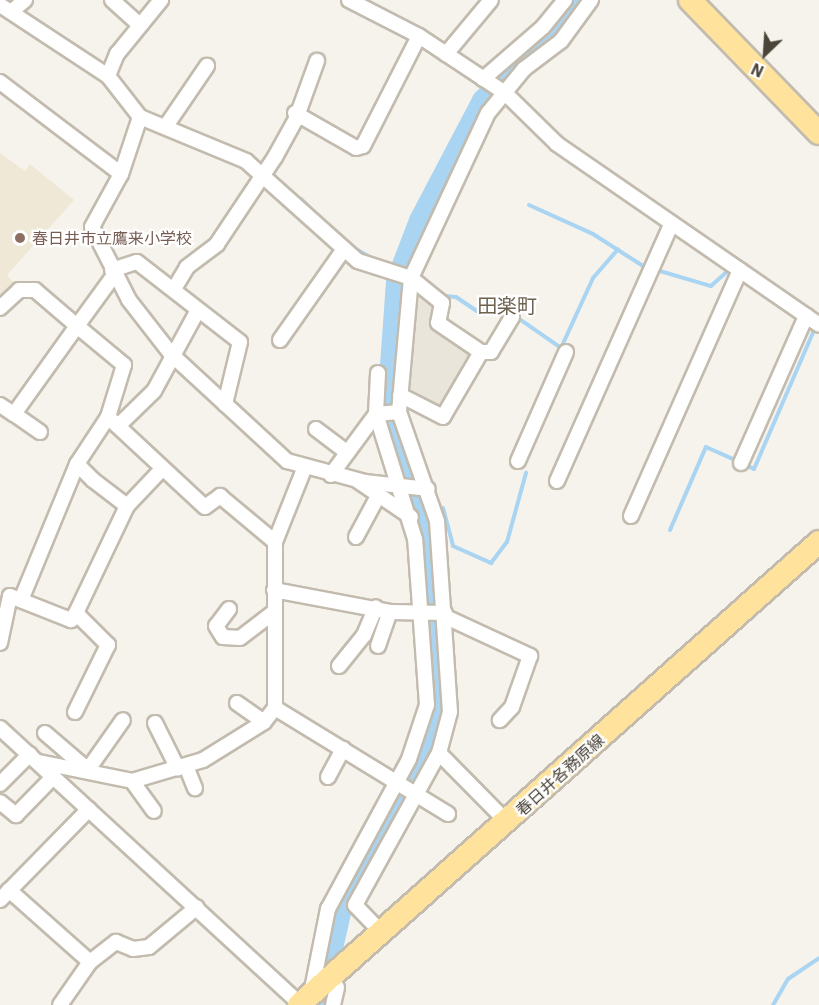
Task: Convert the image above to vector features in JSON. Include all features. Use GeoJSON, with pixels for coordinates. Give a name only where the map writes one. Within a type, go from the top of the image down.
{"type":"FeatureCollection","features":[{"type":"Feature","properties":{"kind":"main road"},"geometry":{"type":"LineString","coordinates":[[690,0],[819,133]]}},
{"type":"Feature","properties":{"kind":"main road","name":"春日井各務原線"},"geometry":{"type":"LineString","coordinates":[[314,994],[819,543]]}},
{"type":"Feature","properties":{"kind":"street"},"geometry":{"type":"LineString","coordinates":[[6,8],[25,0]]}},
{"type":"Feature","properties":{"kind":"street"},"geometry":{"type":"LineString","coordinates":[[112,0],[140,26]]}},
{"type":"Feature","properties":{"kind":"street"},"geometry":{"type":"LineString","coordinates":[[108,76],[117,54],[161,0]]}},
{"type":"Feature","properties":{"kind":"street"},"geometry":{"type":"LineString","coordinates":[[446,54],[491,0]]}},
{"type":"Feature","properties":{"kind":"street"},"geometry":{"type":"LineString","coordinates":[[484,79],[543,27],[566,0]]}},
{"type":"Feature","properties":{"kind":"street"},"geometry":{"type":"LineString","coordinates":[[331,475],[344,450],[387,413],[400,395],[408,277],[472,143],[502,91],[524,69],[561,41],[591,0]]}},
{"type":"Feature","properties":{"kind":"street"},"geometry":{"type":"LineString","coordinates":[[352,1],[419,36],[502,91],[557,144],[672,223],[739,273],[819,325]]}},
{"type":"Feature","properties":{"kind":"street"},"geometry":{"type":"LineString","coordinates":[[6,8],[108,76],[140,117],[166,126],[264,173],[344,249],[370,268],[408,277],[442,303],[438,323],[481,352],[491,352],[512,317]]}},
{"type":"Feature","properties":{"kind":"street"},"geometry":{"type":"LineString","coordinates":[[295,113],[356,148],[363,147],[419,36]]}},
{"type":"Feature","properties":{"kind":"street"},"geometry":{"type":"LineString","coordinates":[[174,289],[187,267],[218,244],[264,173],[295,113],[317,61]]}},
{"type":"Feature","properties":{"kind":"street"},"geometry":{"type":"LineString","coordinates":[[166,126],[207,66]]}},
{"type":"Feature","properties":{"kind":"street"},"geometry":{"type":"LineString","coordinates":[[0,82],[121,174]]}},
{"type":"Feature","properties":{"kind":"street"},"geometry":{"type":"LineString","coordinates":[[140,117],[121,174],[92,227],[113,273],[171,354],[287,461],[303,469],[356,480],[424,488]]}},
{"type":"Feature","properties":{"kind":"street"},"geometry":{"type":"LineString","coordinates":[[557,481],[672,223]]}},
{"type":"Feature","properties":{"kind":"street"},"geometry":{"type":"LineString","coordinates":[[280,340],[344,249]]}},
{"type":"Feature","properties":{"kind":"street"},"geometry":{"type":"LineString","coordinates":[[14,414],[113,273],[137,262],[240,342],[225,404]]}},
{"type":"Feature","properties":{"kind":"street"},"geometry":{"type":"LineString","coordinates":[[631,516],[739,273]]}},
{"type":"Feature","properties":{"kind":"street"},"geometry":{"type":"LineString","coordinates":[[0,308],[19,290],[35,290],[123,364],[113,422]]}},
{"type":"Feature","properties":{"kind":"street"},"geometry":{"type":"LineString","coordinates":[[21,600],[77,464],[113,422],[154,391],[171,354],[198,310]]}},
{"type":"Feature","properties":{"kind":"street"},"geometry":{"type":"LineString","coordinates":[[741,463],[806,316]]}},
{"type":"Feature","properties":{"kind":"street"},"geometry":{"type":"LineString","coordinates":[[400,395],[443,417],[481,352]]}},
{"type":"Feature","properties":{"kind":"street"},"geometry":{"type":"LineString","coordinates":[[518,461],[566,352]]}},
{"type":"Feature","properties":{"kind":"street"},"geometry":{"type":"LineString","coordinates":[[378,373],[401,486],[436,614],[450,712],[439,753],[412,792],[354,905],[381,932]]}},
{"type":"Feature","properties":{"kind":"street"},"geometry":{"type":"LineString","coordinates":[[0,405],[40,432]]}},
{"type":"Feature","properties":{"kind":"street"},"geometry":{"type":"LineString","coordinates":[[314,994],[328,909],[420,737],[427,705],[436,614],[437,521],[424,488],[387,413]]}},
{"type":"Feature","properties":{"kind":"street"},"geometry":{"type":"LineString","coordinates":[[113,422],[205,507],[220,496],[275,542]]}},
{"type":"Feature","properties":{"kind":"street"},"geometry":{"type":"LineString","coordinates":[[316,429],[344,450]]}},
{"type":"Feature","properties":{"kind":"street"},"geometry":{"type":"LineString","coordinates":[[77,464],[127,506]]}},
{"type":"Feature","properties":{"kind":"street"},"geometry":{"type":"LineString","coordinates":[[0,643],[10,596],[70,620],[76,613],[127,506],[163,468]]}},
{"type":"Feature","properties":{"kind":"street"},"geometry":{"type":"LineString","coordinates":[[0,784],[35,758],[132,781],[182,767],[234,745],[264,722],[275,708],[275,542],[303,469]]}},
{"type":"Feature","properties":{"kind":"street"},"geometry":{"type":"LineString","coordinates":[[356,480],[411,517]]}},
{"type":"Feature","properties":{"kind":"street"},"geometry":{"type":"LineString","coordinates":[[356,537],[378,496]]}},
{"type":"Feature","properties":{"kind":"street"},"geometry":{"type":"LineString","coordinates":[[274,590],[376,607],[390,612],[436,614],[530,656],[512,707],[500,720]]}},
{"type":"Feature","properties":{"kind":"street"},"geometry":{"type":"LineString","coordinates":[[339,666],[364,635],[376,607]]}},
{"type":"Feature","properties":{"kind":"street"},"geometry":{"type":"LineString","coordinates":[[229,609],[216,626],[224,638],[240,638],[274,612]]}},
{"type":"Feature","properties":{"kind":"street"},"geometry":{"type":"LineString","coordinates":[[378,646],[390,612]]}},
{"type":"Feature","properties":{"kind":"street"},"geometry":{"type":"LineString","coordinates":[[75,712],[108,645],[76,613]]}},
{"type":"Feature","properties":{"kind":"street"},"geometry":{"type":"LineString","coordinates":[[237,703],[264,722]]}},
{"type":"Feature","properties":{"kind":"street"},"geometry":{"type":"LineString","coordinates":[[275,708],[448,814]]}},
{"type":"Feature","properties":{"kind":"street"},"geometry":{"type":"LineString","coordinates":[[87,770],[123,720]]}},
{"type":"Feature","properties":{"kind":"street"},"geometry":{"type":"LineString","coordinates":[[155,723],[195,788]]}},
{"type":"Feature","properties":{"kind":"street"},"geometry":{"type":"LineString","coordinates":[[0,728],[197,907],[314,994],[333,1005]]}},
{"type":"Feature","properties":{"kind":"street"},"geometry":{"type":"LineString","coordinates":[[45,732],[87,770]]}},
{"type":"Feature","properties":{"kind":"street"},"geometry":{"type":"LineString","coordinates":[[328,777],[343,749]]}},
{"type":"Feature","properties":{"kind":"street"},"geometry":{"type":"LineString","coordinates":[[439,753],[507,822]]}},
{"type":"Feature","properties":{"kind":"street"},"geometry":{"type":"LineString","coordinates":[[0,802],[16,815],[54,776]]}},
{"type":"Feature","properties":{"kind":"street"},"geometry":{"type":"LineString","coordinates":[[132,781],[154,811]]}},
{"type":"Feature","properties":{"kind":"street"},"geometry":{"type":"LineString","coordinates":[[89,809],[3,893],[90,962]]}},
{"type":"Feature","properties":{"kind":"street"},"geometry":{"type":"LineString","coordinates":[[60,1005],[90,962],[116,942],[133,949],[149,947],[197,907]]}},
{"type":"Feature","properties":{"kind":"shaded area","name":"春日井市立鷹来小学校"},"geometry":{"type":"Polygon","coordinates":[[[0,153],[25,171],[30,164],[74,200],[7,275],[18,287],[0,304],[0,153]]]}},
{"type":"Feature","properties":{"kind":"shaded area"},"geometry":{"type":"Polygon","coordinates":[[[416,288],[436,305],[435,326],[474,352],[445,407],[407,391],[416,288]]]}},
{"type":"Feature","properties":{"kind":"waterway"},"geometry":{"type":"LineString","coordinates":[[319,1005],[342,904],[431,739],[438,708],[441,671],[428,531],[387,407],[396,280],[419,220],[482,100],[577,0]]}},
{"type":"Feature","properties":{"kind":"waterway"},"geometry":{"type":"LineString","coordinates":[[301,199],[324,222]]}},
{"type":"Feature","properties":{"kind":"waterway"},"geometry":{"type":"LineString","coordinates":[[529,205],[593,234],[643,266],[711,286],[730,269]]}},
{"type":"Feature","properties":{"kind":"waterway"},"geometry":{"type":"LineString","coordinates":[[352,247],[377,261]]}},
{"type":"Feature","properties":{"kind":"waterway"},"geometry":{"type":"LineString","coordinates":[[444,296],[456,297],[481,314],[492,300],[561,348],[593,278],[618,249]]}},
{"type":"Feature","properties":{"kind":"waterway"},"geometry":{"type":"LineString","coordinates":[[390,266],[401,266]]}},
{"type":"Feature","properties":{"kind":"waterway"},"geometry":{"type":"LineString","coordinates":[[744,464],[754,469],[816,326]]}},
{"type":"Feature","properties":{"kind":"waterway"},"geometry":{"type":"LineString","coordinates":[[670,530],[706,447],[737,461]]}},
{"type":"Feature","properties":{"kind":"waterway"},"geometry":{"type":"LineString","coordinates":[[443,508],[453,546],[491,563],[507,542],[526,473]]}},
{"type":"Feature","properties":{"kind":"waterway"},"geometry":{"type":"LineString","coordinates":[[773,1005],[788,979],[819,958]]}},
{"type":"Feature","properties":{"kind":"place","name":"春日井市立鷹来小学校"},"geometry":{"type":"Point","coordinates":[20,238]}},
{"type":"Feature","properties":{"kind":"district","name":"田楽町"},"geometry":{"type":"Point","coordinates":[507,305]}}]}
